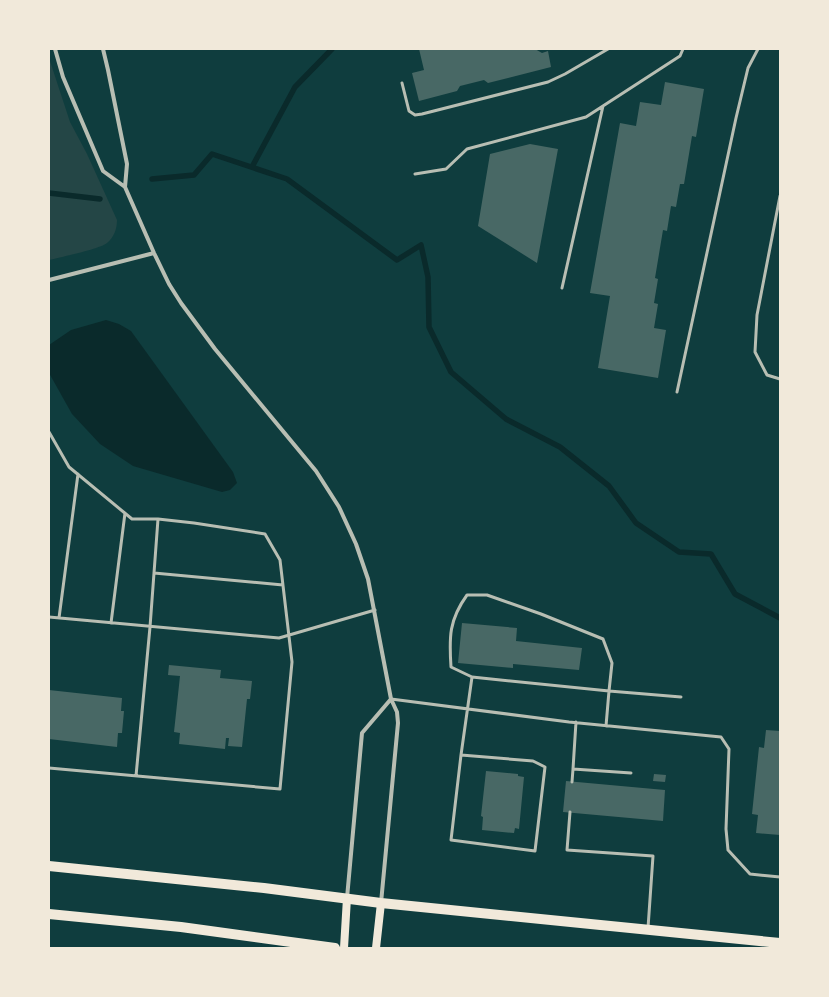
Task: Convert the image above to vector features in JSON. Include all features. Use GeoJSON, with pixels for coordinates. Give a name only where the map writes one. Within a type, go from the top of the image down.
{"type":"FeatureCollection","features":[{"type":"Feature","properties":{"kind":"main road"},"geometry":{"type":"LineString","coordinates":[[49,866],[264,888],[381,903],[780,943]]}},
{"type":"Feature","properties":{"kind":"main road"},"geometry":{"type":"LineString","coordinates":[[344,948],[347,898]]}},
{"type":"Feature","properties":{"kind":"main road"},"geometry":{"type":"LineString","coordinates":[[376,948],[381,903]]}},
{"type":"Feature","properties":{"kind":"main road"},"geometry":{"type":"LineString","coordinates":[[49,914],[181,927],[335,948]]}},
{"type":"Feature","properties":{"kind":"street"},"geometry":{"type":"LineString","coordinates":[[55,49],[63,77],[103,171],[126,187]]}},
{"type":"Feature","properties":{"kind":"street"},"geometry":{"type":"LineString","coordinates":[[103,49],[127,164],[126,187],[169,284],[215,349],[316,471],[339,507],[356,544],[368,579],[392,699],[397,712],[398,723],[381,903]]}},
{"type":"Feature","properties":{"kind":"street"},"geometry":{"type":"LineString","coordinates":[[49,280],[154,253]]}},
{"type":"Feature","properties":{"kind":"street"},"geometry":{"type":"LineString","coordinates":[[347,898],[362,733],[392,699]]}},
{"type":"Feature","properties":{"kind":"lane"},"geometry":{"type":"LineString","coordinates":[[402,84],[409,111],[415,114],[422,114],[548,82],[608,49]]}},
{"type":"Feature","properties":{"kind":"lane"},"geometry":{"type":"LineString","coordinates":[[415,174],[446,169],[467,149],[586,117],[680,56],[683,49]]}},
{"type":"Feature","properties":{"kind":"lane"},"geometry":{"type":"LineString","coordinates":[[677,392],[736,118],[748,68],[758,49]]}},
{"type":"Feature","properties":{"kind":"lane"},"geometry":{"type":"LineString","coordinates":[[562,288],[603,106]]}},
{"type":"Feature","properties":{"kind":"lane"},"geometry":{"type":"LineString","coordinates":[[780,196],[757,315],[756,352],[767,375],[780,379]]}},
{"type":"Feature","properties":{"kind":"lane"},"geometry":{"type":"LineString","coordinates":[[49,432],[69,467],[132,519],[158,519],[194,523],[265,534],[280,560],[292,662],[280,789],[49,768]]}},
{"type":"Feature","properties":{"kind":"lane"},"geometry":{"type":"LineString","coordinates":[[59,618],[78,474]]}},
{"type":"Feature","properties":{"kind":"lane"},"geometry":{"type":"LineString","coordinates":[[112,623],[125,513]]}},
{"type":"Feature","properties":{"kind":"lane"},"geometry":{"type":"LineString","coordinates":[[136,776],[150,627],[158,519]]}},
{"type":"Feature","properties":{"kind":"lane"},"geometry":{"type":"LineString","coordinates":[[154,573],[283,585]]}},
{"type":"Feature","properties":{"kind":"lane"},"geometry":{"type":"LineString","coordinates":[[606,726],[609,691],[612,663],[603,639],[541,614],[487,596],[467,595],[458,607],[450,628],[450,649],[452,667],[472,677],[609,691],[681,697]]}},
{"type":"Feature","properties":{"kind":"lane"},"geometry":{"type":"LineString","coordinates":[[49,617],[279,638],[375,610]]}},
{"type":"Feature","properties":{"kind":"lane"},"geometry":{"type":"LineString","coordinates":[[461,755],[533,761],[545,767],[535,851],[451,840],[466,709],[472,677]]}},
{"type":"Feature","properties":{"kind":"lane"},"geometry":{"type":"LineString","coordinates":[[392,699],[606,726],[721,737],[729,748],[726,829],[728,850],[750,874],[780,877]]}},
{"type":"Feature","properties":{"kind":"lane"},"geometry":{"type":"LineString","coordinates":[[572,782],[576,722]]}},
{"type":"Feature","properties":{"kind":"lane"},"geometry":{"type":"LineString","coordinates":[[573,769],[630,773]]}},
{"type":"Feature","properties":{"kind":"lane"},"geometry":{"type":"LineString","coordinates":[[570,812],[567,850],[653,856],[648,930]]}},
{"type":"Feature","properties":{"kind":"shaded area"},"geometry":{"type":"Polygon","coordinates":[[[49,58],[70,122],[87,154],[117,220],[115,233],[107,243],[89,250],[49,260],[49,58]]]}},
{"type":"Feature","properties":{"kind":"shaded area"},"geometry":{"type":"Polygon","coordinates":[[[106,320],[119,324],[131,331],[233,472],[237,483],[230,490],[222,492],[133,466],[100,444],[72,414],[49,373],[49,345],[71,330],[106,320]]]}},
{"type":"Feature","properties":{"kind":"building"},"geometry":{"type":"Polygon","coordinates":[[[419,49],[535,49],[542,53],[548,51],[551,67],[488,83],[484,80],[460,86],[457,91],[419,101],[412,73],[424,70],[419,49]]]}},
{"type":"Feature","properties":{"kind":"building"},"geometry":{"type":"Polygon","coordinates":[[[665,82],[704,89],[696,137],[692,136],[684,184],[680,184],[676,207],[671,206],[667,231],[663,230],[655,278],[658,279],[654,303],[658,304],[654,328],[666,330],[658,378],[598,368],[610,296],[590,293],[620,123],[636,126],[640,102],[661,105],[665,82]]]}},
{"type":"Feature","properties":{"kind":"building"},"geometry":{"type":"Polygon","coordinates":[[[530,144],[558,149],[537,263],[478,226],[490,154],[530,144]]]}},
{"type":"Feature","properties":{"kind":"building"},"geometry":{"type":"Polygon","coordinates":[[[462,623],[517,628],[516,641],[582,648],[579,670],[513,664],[513,668],[458,663],[462,623]]]}},
{"type":"Feature","properties":{"kind":"building"},"geometry":{"type":"Polygon","coordinates":[[[169,665],[221,670],[220,678],[252,681],[250,699],[247,699],[242,747],[228,746],[229,738],[226,738],[225,749],[179,744],[180,733],[174,732],[180,676],[168,675],[169,665]]]}},
{"type":"Feature","properties":{"kind":"building"},"geometry":{"type":"Polygon","coordinates":[[[49,690],[122,698],[121,711],[124,711],[122,733],[118,733],[117,747],[49,739],[49,690]]]}},
{"type":"Feature","properties":{"kind":"building"},"geometry":{"type":"Polygon","coordinates":[[[766,730],[780,731],[780,835],[756,833],[758,815],[752,814],[759,747],[764,748],[766,730]]]}},
{"type":"Feature","properties":{"kind":"building"},"geometry":{"type":"Polygon","coordinates":[[[486,771],[518,774],[518,776],[524,777],[519,829],[515,828],[514,833],[482,830],[483,817],[481,816],[486,771]]]}},
{"type":"Feature","properties":{"kind":"building"},"geometry":{"type":"Polygon","coordinates":[[[654,774],[666,775],[665,782],[653,781],[654,774]]]}},
{"type":"Feature","properties":{"kind":"building"},"geometry":{"type":"Polygon","coordinates":[[[566,781],[665,790],[663,821],[563,812],[566,781]]]}},
{"type":"Feature","properties":{"kind":"waterway"},"geometry":{"type":"LineString","coordinates":[[252,167],[295,87],[332,49]]}},
{"type":"Feature","properties":{"kind":"waterway"},"geometry":{"type":"LineString","coordinates":[[152,179],[194,175],[212,154],[287,179],[397,260],[421,245],[428,277],[429,327],[451,372],[506,419],[560,447],[609,486],[636,523],[679,552],[711,554],[735,594],[780,618]]}},
{"type":"Feature","properties":{"kind":"waterway"},"geometry":{"type":"LineString","coordinates":[[49,193],[100,199]]}}]}
